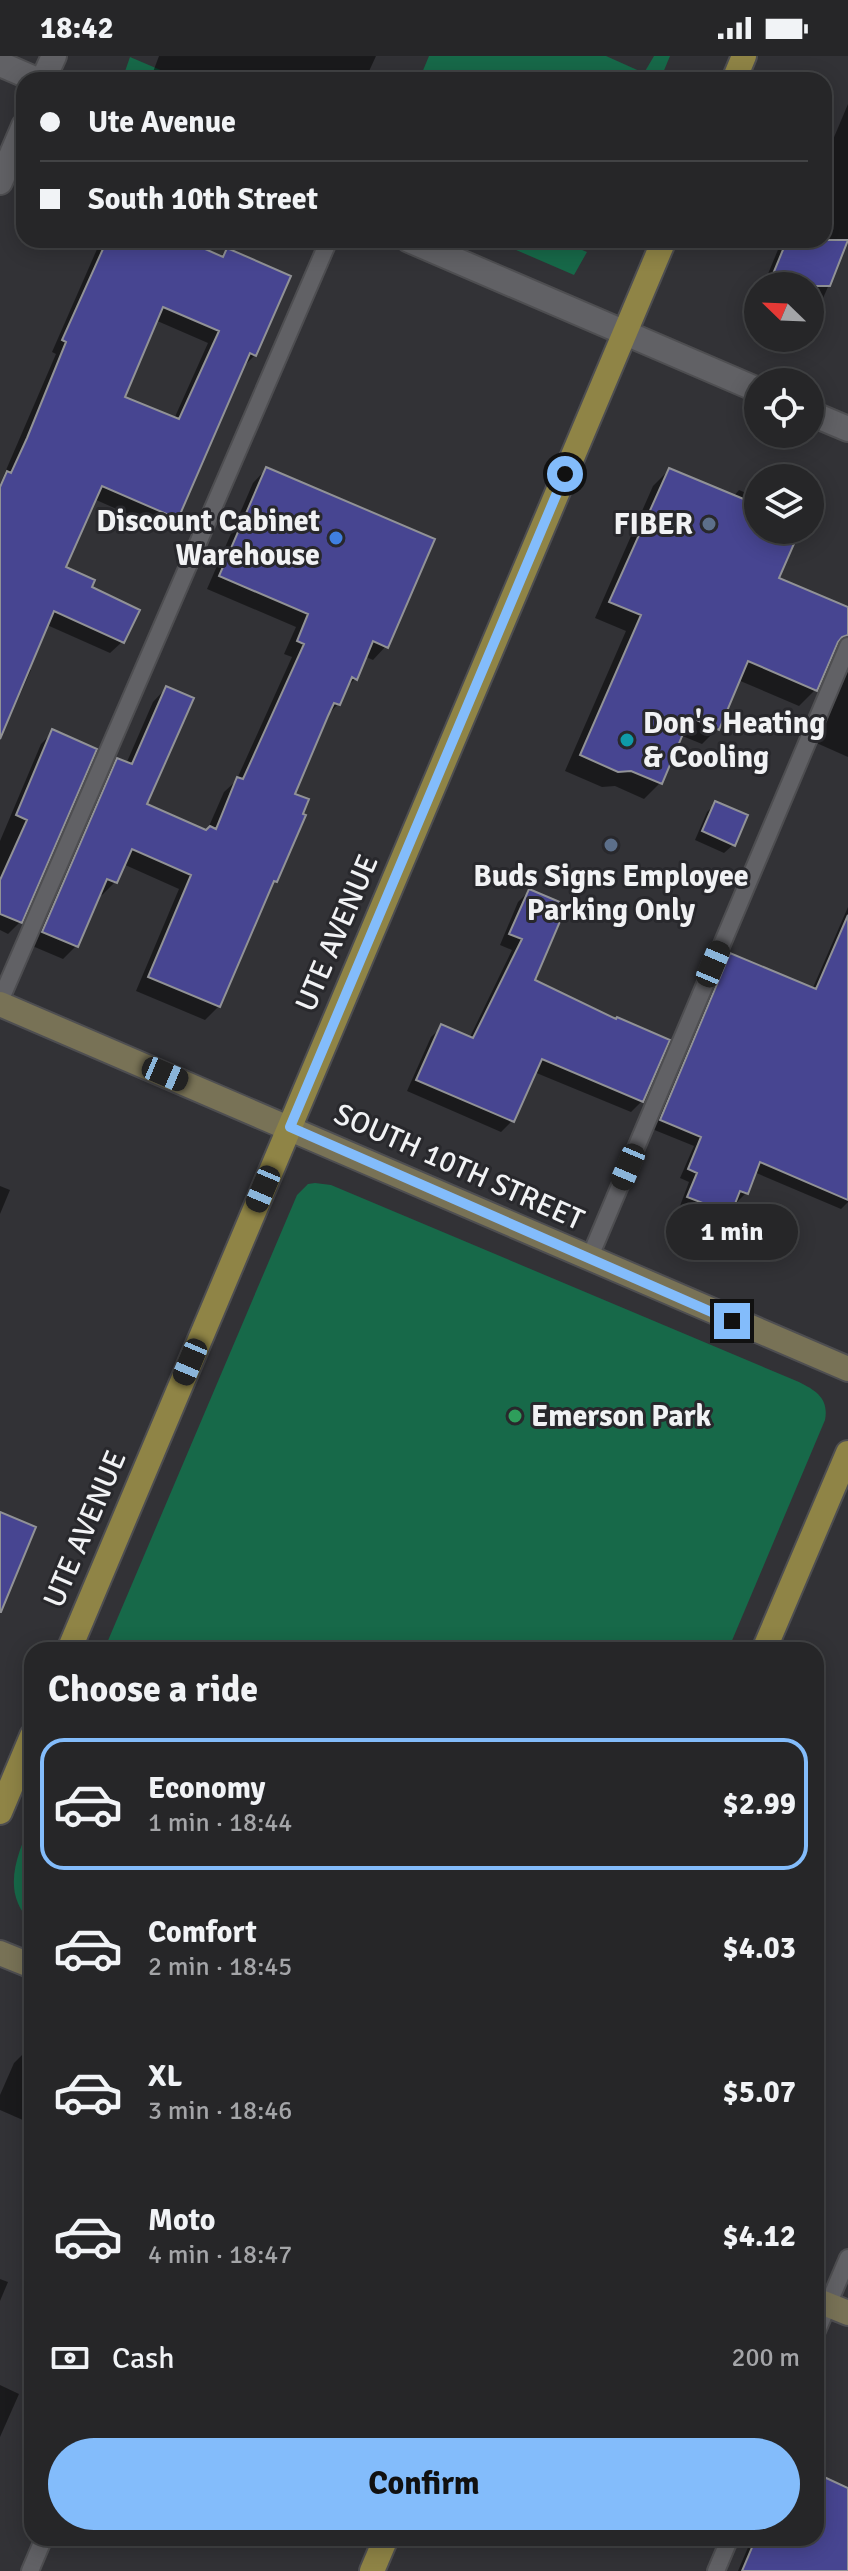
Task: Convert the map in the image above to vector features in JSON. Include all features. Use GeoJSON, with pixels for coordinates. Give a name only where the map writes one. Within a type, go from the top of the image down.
{"type":"FeatureCollection","features":[{"type":"Feature","properties":{"kind":"main road","name":"UTE AVENUE"},"geometry":{"type":"LineString","coordinates":[[72,1642],[661,248]]}},
{"type":"Feature","properties":{"kind":"main road"},"geometry":{"type":"LineString","coordinates":[[767,1642],[848,1453]]}},
{"type":"Feature","properties":{"kind":"main road"},"geometry":{"type":"LineString","coordinates":[[0,1812],[24,1755]]}},
{"type":"Feature","properties":{"kind":"main road"},"geometry":{"type":"LineString","coordinates":[[372,2571],[383,2546]]}},
{"type":"Feature","properties":{"kind":"street"},"geometry":{"type":"LineString","coordinates":[[0,64],[18,72]]}},
{"type":"Feature","properties":{"kind":"street"},"geometry":{"type":"LineString","coordinates":[[0,182],[16,145]]}},
{"type":"Feature","properties":{"kind":"street"},"geometry":{"type":"LineString","coordinates":[[427,248],[744,384]]}},
{"type":"Feature","properties":{"kind":"street"},"geometry":{"type":"LineString","coordinates":[[824,419],[848,429]]}},
{"type":"Feature","properties":{"kind":"street","name":"SOUTH 10TH STREET"},"geometry":{"type":"LineString","coordinates":[[0,1002],[848,1369]]}},
{"type":"Feature","properties":{"kind":"street"},"geometry":{"type":"LineString","coordinates":[[0,1953],[24,1963]]}},
{"type":"Feature","properties":{"kind":"lane"},"geometry":{"type":"LineString","coordinates":[[0,1002],[326,248]]}},
{"type":"Feature","properties":{"kind":"lane"},"geometry":{"type":"LineString","coordinates":[[589,1259],[848,646]]}},
{"type":"Feature","properties":{"kind":"lane"},"geometry":{"type":"LineString","coordinates":[[831,2306],[848,2258]]}},
{"type":"Feature","properties":{"kind":"lane"},"geometry":{"type":"LineString","coordinates":[[30,2571],[41,2546]]}},
{"type":"Feature","properties":{"kind":"lane"},"geometry":{"type":"LineString","coordinates":[[716,2571],[727,2546]]}},
{"type":"Feature","properties":{"kind":"green space"},"geometry":{"type":"Polygon","coordinates":[[[429,56],[606,56],[642,72],[422,72],[429,56]]]}},
{"type":"Feature","properties":{"kind":"green space"},"geometry":{"type":"Polygon","coordinates":[[[654,56],[670,56],[663,72],[645,72],[654,56]]]}},
{"type":"Feature","properties":{"kind":"green space"},"geometry":{"type":"Polygon","coordinates":[[[130,57],[165,72],[125,72],[130,57]]]}},
{"type":"Feature","properties":{"kind":"green space"},"geometry":{"type":"Polygon","coordinates":[[[512,248],[577,248],[587,252],[574,275],[512,248]]]}},
{"type":"Feature","properties":{"kind":"green space","name":"Emerson Park"},"geometry":{"type":"Polygon","coordinates":[[[308,1184],[331,1185],[799,1382],[820,1396],[825,1406],[825,1420],[731,1642],[107,1642],[297,1195],[308,1184]]]}},
{"type":"Feature","properties":{"kind":"green space"},"geometry":{"type":"Polygon","coordinates":[[[24,1840],[24,1913],[16,1899],[14,1886],[24,1840]]]}},
{"type":"Feature","properties":{"kind":"building"},"geometry":{"type":"Polygon","coordinates":[[[832,240],[848,240],[830,286],[824,286],[824,272],[774,272],[784,248],[832,248],[832,240]]]}},
{"type":"Feature","properties":{"kind":"building"},"geometry":{"type":"Polygon","coordinates":[[[103,248],[203,248],[223,257],[227,248],[291,276],[256,356],[250,353],[178,519],[102,486],[66,567],[95,580],[92,587],[140,610],[124,643],[54,611],[0,739],[0,487],[7,471],[11,473],[27,438],[66,342],[62,340],[103,248]],[[163,307],[125,397],[179,419],[219,331],[163,307]]]}},
{"type":"Feature","properties":{"kind":"building"},"geometry":{"type":"Polygon","coordinates":[[[266,467],[435,539],[388,648],[373,641],[357,680],[352,677],[340,705],[334,703],[328,716],[295,794],[309,799],[303,814],[306,815],[220,1007],[148,977],[191,875],[132,849],[117,883],[107,879],[78,947],[42,932],[117,758],[132,764],[166,686],[194,698],[147,804],[206,830],[210,826],[216,829],[237,777],[243,779],[304,644],[297,641],[308,614],[219,576],[266,467]]]}},
{"type":"Feature","properties":{"kind":"building"},"geometry":{"type":"Polygon","coordinates":[[[669,468],[744,499],[744,544],[794,544],[779,578],[848,607],[848,635],[838,642],[817,691],[748,661],[719,730],[690,717],[662,784],[631,771],[618,772],[580,755],[641,615],[609,602],[669,468]]]}},
{"type":"Feature","properties":{"kind":"building"},"geometry":{"type":"Polygon","coordinates":[[[52,729],[97,749],[22,923],[0,914],[0,880],[27,820],[16,815],[52,729]]]}},
{"type":"Feature","properties":{"kind":"building"},"geometry":{"type":"Polygon","coordinates":[[[715,801],[748,815],[735,846],[702,831],[715,801]]]}},
{"type":"Feature","properties":{"kind":"building"},"geometry":{"type":"Polygon","coordinates":[[[529,889],[567,905],[535,980],[616,1019],[670,1040],[643,1102],[542,1059],[514,1122],[416,1080],[441,1024],[473,1038],[522,939],[509,934],[529,889]]]}},
{"type":"Feature","properties":{"kind":"building"},"geometry":{"type":"Polygon","coordinates":[[[848,915],[848,1200],[760,1162],[748,1194],[740,1191],[731,1214],[687,1197],[697,1173],[688,1169],[701,1137],[660,1120],[730,953],[816,989],[848,915]]]}},
{"type":"Feature","properties":{"kind":"building"},"geometry":{"type":"Polygon","coordinates":[[[0,1512],[36,1527],[1,1612],[0,1612],[0,1512]]]}},
{"type":"Feature","properties":{"kind":"building"},"geometry":{"type":"Polygon","coordinates":[[[824,2477],[848,2488],[848,2571],[742,2571],[753,2546],[824,2546],[824,2477]]]}},
{"type":"Feature","properties":{"kind":"place","name":"FIBER"},"geometry":{"type":"Point","coordinates":[709,524]}},
{"type":"Feature","properties":{"kind":"place","name":"Discount Cabinet Warehouse"},"geometry":{"type":"Point","coordinates":[336,538]}},
{"type":"Feature","properties":{"kind":"place","name":"Don's Heating & Cooling"},"geometry":{"type":"Point","coordinates":[627,740]}},
{"type":"Feature","properties":{"kind":"place","name":"Buds Signs Employee Parking Only"},"geometry":{"type":"Point","coordinates":[611,845]}},
{"type":"Feature","properties":{"kind":"place","name":"Emerson Park"},"geometry":{"type":"Point","coordinates":[515,1416]}},
{"type":"Feature","properties":{"kind":"route"},"geometry":{"type":"LineString","coordinates":[[565,474],[290,1127],[732,1321]]}}]}
